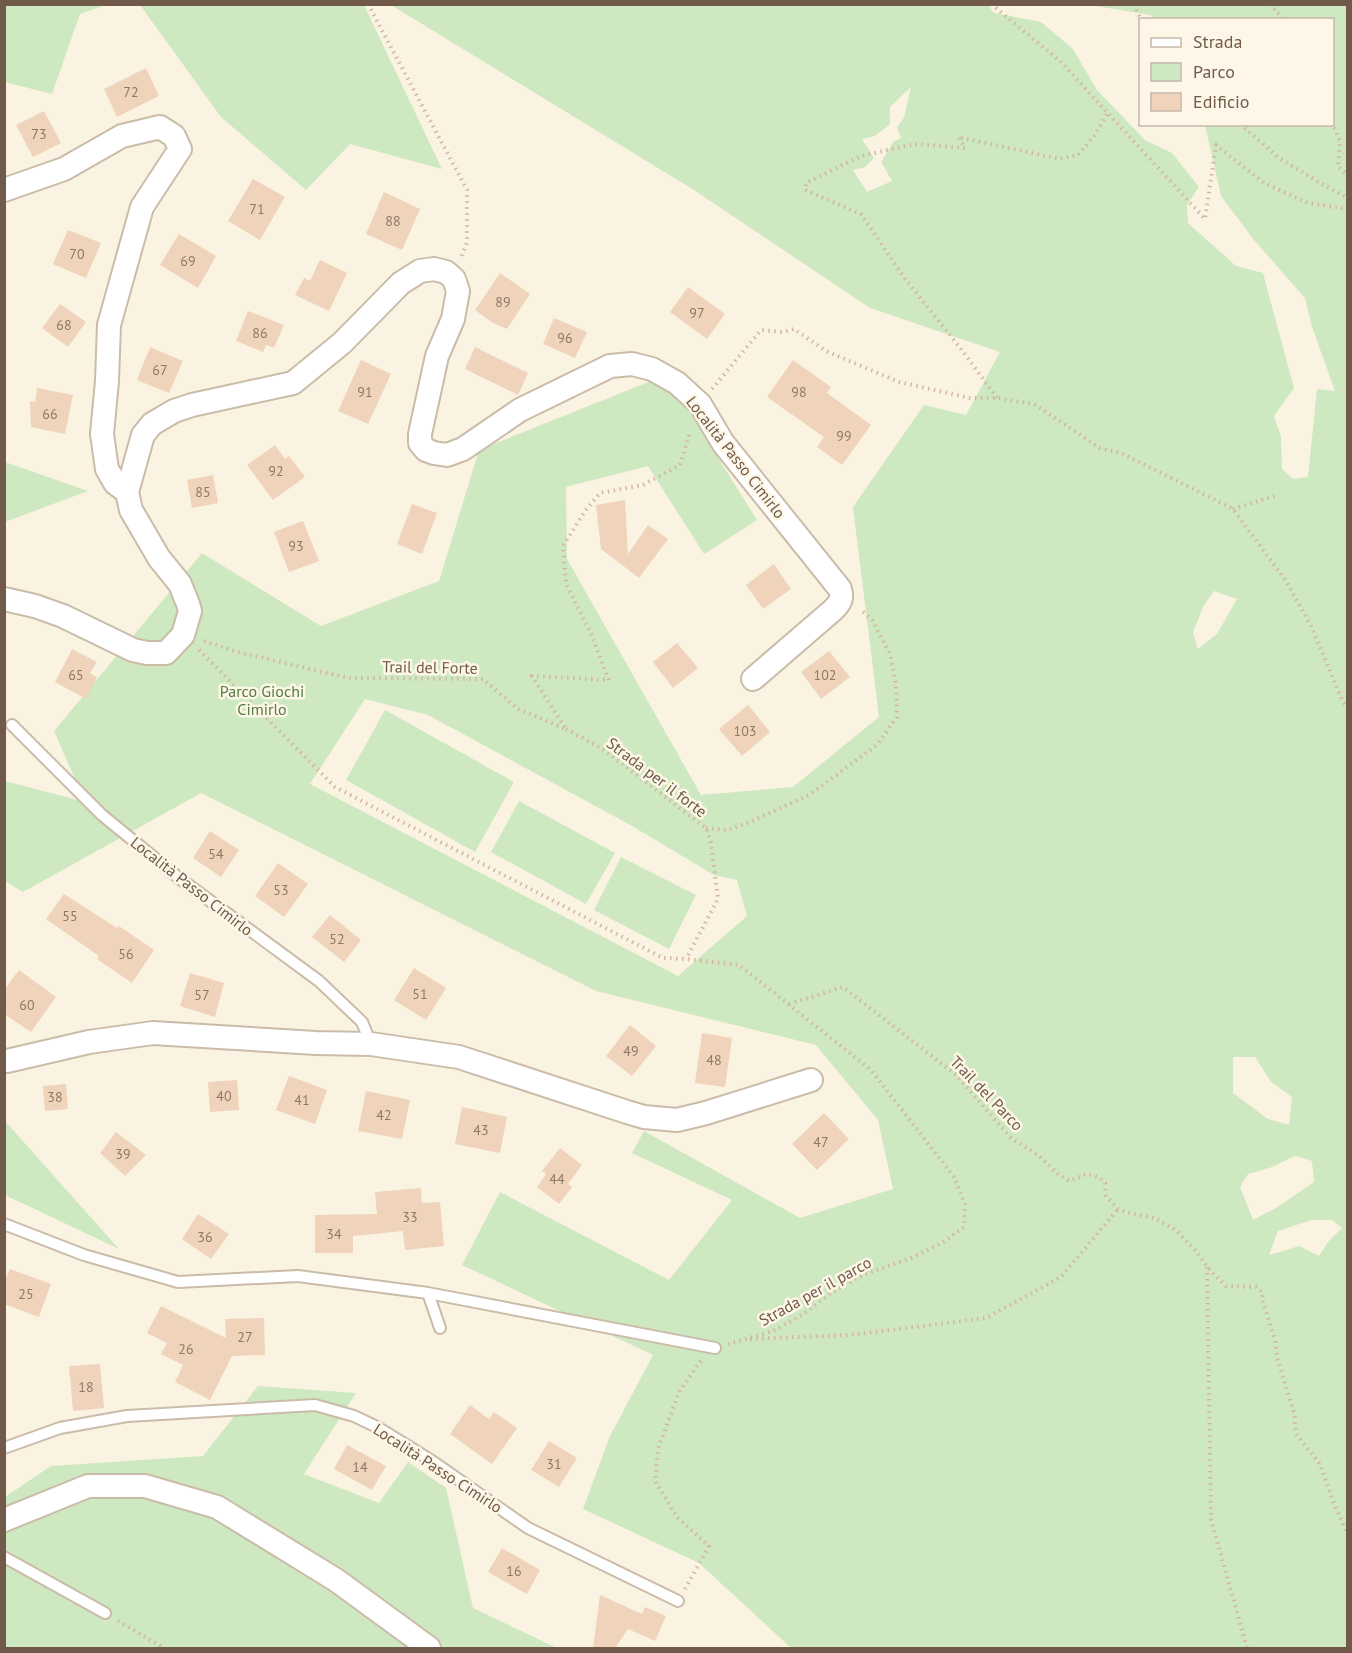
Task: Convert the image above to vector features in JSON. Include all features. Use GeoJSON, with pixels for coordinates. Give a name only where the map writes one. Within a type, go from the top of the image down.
{"type":"FeatureCollection","features":[{"type":"Feature","properties":{"kind":"street"},"geometry":{"type":"LineString","coordinates":[[4,190],[64,169],[122,136],[160,127],[174,136],[180,149],[142,207],[110,325],[102,434],[107,469],[115,483],[127,492]]}},
{"type":"Feature","properties":{"kind":"street"},"geometry":{"type":"LineString","coordinates":[[4,599],[53,613],[132,650],[166,653],[183,635],[190,611],[183,590],[153,548],[132,510],[127,492],[143,435],[152,424],[174,411],[293,383],[342,343],[401,283],[420,272],[434,269],[446,272],[454,279]]}},
{"type":"Feature","properties":{"kind":"street","name":"Località Passo Cimirlo"},"geometry":{"type":"LineString","coordinates":[[454,279],[458,291],[453,319],[437,356],[420,434],[420,443],[426,450],[447,455],[463,449],[520,411],[610,366],[632,364],[652,369],[678,383],[700,405],[723,443],[840,589]]}},
{"type":"Feature","properties":{"kind":"street"},"geometry":{"type":"LineString","coordinates":[[753,680],[840,604],[842,596],[840,589]]}},
{"type":"Feature","properties":{"kind":"street"},"geometry":{"type":"LineString","coordinates":[[4,1061],[89,1042],[153,1033],[371,1044],[459,1057],[644,1117],[677,1120],[811,1080]]}},
{"type":"Feature","properties":{"kind":"street"},"geometry":{"type":"LineString","coordinates":[[4,1520],[88,1486],[145,1486],[217,1507],[336,1580],[429,1648]]}},
{"type":"Feature","properties":{"kind":"lane","name":"Località Passo Cimirlo"},"geometry":{"type":"LineString","coordinates":[[12,725],[102,815],[179,878],[319,981],[362,1022],[371,1044]]}},
{"type":"Feature","properties":{"kind":"lane"},"geometry":{"type":"LineString","coordinates":[[4,1224],[84,1255],[178,1282],[298,1276],[429,1293],[715,1348]]}},
{"type":"Feature","properties":{"kind":"lane"},"geometry":{"type":"LineString","coordinates":[[429,1293],[440,1328]]}},
{"type":"Feature","properties":{"kind":"lane","name":"Località Passo Cimirlo"},"geometry":{"type":"LineString","coordinates":[[4,1448],[60,1428],[127,1416],[315,1406],[354,1416],[377,1427],[432,1461],[528,1528],[678,1601]]}},
{"type":"Feature","properties":{"kind":"lane"},"geometry":{"type":"LineString","coordinates":[[4,1557],[105,1613]]}},
{"type":"Feature","properties":{"kind":"path"},"geometry":{"type":"LineString","coordinates":[[368,4],[467,190],[467,242],[454,279]]}},
{"type":"Feature","properties":{"kind":"path"},"geometry":{"type":"LineString","coordinates":[[991,4],[1060,61],[1205,219],[1216,145],[1264,183],[1308,203],[1347,209]]}},
{"type":"Feature","properties":{"kind":"path"},"geometry":{"type":"LineString","coordinates":[[1134,4],[1140,18]]}},
{"type":"Feature","properties":{"kind":"path"},"geometry":{"type":"LineString","coordinates":[[1270,4],[1282,18]]}},
{"type":"Feature","properties":{"kind":"path"},"geometry":{"type":"LineString","coordinates":[[997,398],[903,276],[861,214],[805,190],[806,183],[861,156],[915,144],[965,147],[958,136],[1060,159],[1077,155],[1095,135],[1108,112]]}},
{"type":"Feature","properties":{"kind":"path"},"geometry":{"type":"LineString","coordinates":[[1242,126],[1279,158],[1347,198]]}},
{"type":"Feature","properties":{"kind":"path"},"geometry":{"type":"LineString","coordinates":[[1334,126],[1340,141],[1338,167],[1347,175]]}},
{"type":"Feature","properties":{"kind":"path"},"geometry":{"type":"LineString","coordinates":[[566,729],[531,676],[609,680],[591,634],[566,584],[563,546],[585,511],[600,493],[644,485],[680,465],[700,405],[761,330],[783,332],[794,329],[826,351],[899,382],[970,398],[997,398],[1034,404],[1100,448],[1121,453],[1233,509],[1286,581],[1312,628],[1347,707]]}},
{"type":"Feature","properties":{"kind":"path"},"geometry":{"type":"LineString","coordinates":[[1233,509],[1278,495]]}},
{"type":"Feature","properties":{"kind":"path"},"geometry":{"type":"LineString","coordinates":[[706,828],[728,830],[809,795],[877,745],[897,717],[896,686],[890,654],[872,621],[840,589]]}},
{"type":"Feature","properties":{"kind":"path","name":"Trail del Forte"},"geometry":{"type":"LineString","coordinates":[[183,635],[238,652],[348,678],[483,679],[518,708],[566,729]]}},
{"type":"Feature","properties":{"kind":"path","name":"Strada per il parco"},"geometry":{"type":"LineString","coordinates":[[183,635],[335,787],[663,958],[739,965],[871,1070],[954,1177],[964,1204],[964,1227],[942,1243],[921,1253],[863,1275],[773,1331],[715,1348],[696,1366],[679,1392],[658,1449],[655,1481],[677,1517],[709,1546],[678,1601]]}},
{"type":"Feature","properties":{"kind":"path","name":"Strada per il forte"},"geometry":{"type":"LineString","coordinates":[[566,729],[601,748],[706,828],[711,843],[718,899],[686,959]]}},
{"type":"Feature","properties":{"kind":"path","name":"Trail del Parco"},"geometry":{"type":"LineString","coordinates":[[789,1004],[843,987],[956,1075],[1011,1138],[1038,1155],[1059,1174],[1069,1181],[1088,1174],[1099,1177],[1105,1183],[1106,1196],[1118,1209]]}},
{"type":"Feature","properties":{"kind":"path"},"geometry":{"type":"LineString","coordinates":[[741,1340],[850,1335],[986,1318],[1061,1277],[1118,1209],[1155,1218],[1176,1230],[1226,1286],[1256,1287],[1263,1293],[1262,1300],[1275,1340],[1277,1358],[1294,1412],[1296,1434],[1320,1464],[1347,1536]]}},
{"type":"Feature","properties":{"kind":"path"},"geometry":{"type":"LineString","coordinates":[[1207,1267],[1211,1519],[1247,1648]]}},
{"type":"Feature","properties":{"kind":"path"},"geometry":{"type":"LineString","coordinates":[[105,1613],[164,1648]]}},
{"type":"Feature","properties":{"kind":"green space"},"geometry":{"type":"Polygon","coordinates":[[[5,4],[105,5],[80,14],[52,94],[5,82],[5,4]]]}},
{"type":"Feature","properties":{"kind":"green space","name":"Parco Giochi Cimirlo"},"geometry":{"type":"Polygon","coordinates":[[[987,4],[994,13],[1041,22],[1073,49],[1097,90],[1145,140],[1172,153],[1199,187],[1187,205],[1188,223],[1236,266],[1263,273],[1294,388],[1274,416],[1281,436],[1282,469],[1293,479],[1308,477],[1317,389],[1335,391],[1312,327],[1305,298],[1254,240],[1221,196],[1205,126],[1334,126],[1334,18],[1154,18],[1150,15],[1090,5],[1347,5],[1347,1648],[791,1648],[699,1563],[583,1509],[610,1436],[653,1355],[462,1265],[500,1192],[669,1280],[732,1200],[632,1153],[644,1131],[800,1218],[893,1189],[878,1120],[816,1045],[596,991],[201,793],[23,892],[5,881],[5,781],[85,802],[54,731],[202,553],[321,626],[439,581],[479,450],[666,375],[757,520],[704,554],[648,466],[566,487],[567,559],[701,795],[793,787],[879,717],[853,507],[924,405],[966,415],[1000,352],[870,308],[694,190],[391,5],[987,4]],[[911,87],[890,107],[890,124],[875,136],[862,139],[874,158],[865,167],[853,170],[867,192],[892,181],[881,162],[893,142],[901,138],[897,127],[904,118],[911,87]],[[1214,591],[1204,605],[1193,632],[1198,649],[1217,634],[1237,599],[1214,591]],[[365,699],[310,784],[678,976],[747,916],[737,880],[714,875],[632,826],[428,715],[365,699]],[[1233,1057],[1233,1093],[1268,1119],[1289,1125],[1292,1097],[1271,1082],[1255,1057],[1233,1057]],[[1295,1156],[1272,1167],[1248,1174],[1240,1187],[1253,1220],[1276,1208],[1314,1182],[1312,1161],[1295,1156]],[[1311,1220],[1278,1231],[1269,1255],[1299,1246],[1319,1256],[1328,1242],[1342,1228],[1332,1220],[1311,1220]]]}},
{"type":"Feature","properties":{"kind":"green space"},"geometry":{"type":"Polygon","coordinates":[[[140,5],[364,5],[442,169],[350,144],[306,190],[221,117],[140,5]]]}},
{"type":"Feature","properties":{"kind":"green space"},"geometry":{"type":"Polygon","coordinates":[[[5,462],[88,491],[5,522],[5,462]]]}},
{"type":"Feature","properties":{"kind":"green space"},"geometry":{"type":"Polygon","coordinates":[[[385,710],[514,782],[475,852],[346,780],[385,710]]]}},
{"type":"Feature","properties":{"kind":"green space"},"geometry":{"type":"Polygon","coordinates":[[[519,801],[615,853],[586,904],[491,852],[519,801]]]}},
{"type":"Feature","properties":{"kind":"green space"},"geometry":{"type":"Polygon","coordinates":[[[621,857],[696,895],[669,949],[594,910],[621,857]]]}},
{"type":"Feature","properties":{"kind":"green space"},"geometry":{"type":"Polygon","coordinates":[[[5,1121],[119,1249],[5,1195],[5,1121]]]}},
{"type":"Feature","properties":{"kind":"green space"},"geometry":{"type":"Polygon","coordinates":[[[258,1386],[356,1393],[304,1474],[379,1503],[408,1462],[446,1488],[473,1608],[557,1648],[5,1648],[5,1497],[51,1466],[203,1456],[258,1386]]]}},
{"type":"Feature","properties":{"kind":"building"},"geometry":{"type":"Polygon","coordinates":[[[146,68],[159,96],[117,117],[104,89],[146,68]]]}},
{"type":"Feature","properties":{"kind":"building"},"geometry":{"type":"Polygon","coordinates":[[[44,111],[61,143],[33,157],[16,125],[44,111]]]}},
{"type":"Feature","properties":{"kind":"building"},"geometry":{"type":"Polygon","coordinates":[[[253,179],[285,197],[260,240],[228,221],[253,179]]]}},
{"type":"Feature","properties":{"kind":"building"},"geometry":{"type":"Polygon","coordinates":[[[384,192],[420,209],[402,250],[366,234],[384,192]]]}},
{"type":"Feature","properties":{"kind":"building"},"geometry":{"type":"Polygon","coordinates":[[[68,230],[101,243],[86,278],[53,264],[68,230]]]}},
{"type":"Feature","properties":{"kind":"building"},"geometry":{"type":"Polygon","coordinates":[[[179,234],[216,256],[198,288],[160,265],[179,234]]]}},
{"type":"Feature","properties":{"kind":"building"},"geometry":{"type":"Polygon","coordinates":[[[320,260],[347,273],[329,311],[295,295],[304,278],[310,281],[320,260]]]}},
{"type":"Feature","properties":{"kind":"building"},"geometry":{"type":"Polygon","coordinates":[[[500,273],[530,294],[507,329],[493,323],[475,310],[500,273]]]}},
{"type":"Feature","properties":{"kind":"building"},"geometry":{"type":"Polygon","coordinates":[[[688,287],[725,314],[707,339],[670,312],[688,287]]]}},
{"type":"Feature","properties":{"kind":"building"},"geometry":{"type":"Polygon","coordinates":[[[60,304],[86,322],[68,347],[42,328],[60,304]]]}},
{"type":"Feature","properties":{"kind":"building"},"geometry":{"type":"Polygon","coordinates":[[[248,311],[284,325],[274,348],[266,345],[263,352],[236,341],[248,311]]]}},
{"type":"Feature","properties":{"kind":"building"},"geometry":{"type":"Polygon","coordinates":[[[554,318],[587,332],[575,358],[543,344],[554,318]]]}},
{"type":"Feature","properties":{"kind":"building"},"geometry":{"type":"Polygon","coordinates":[[[150,347],[183,361],[169,393],[137,380],[150,347]]]}},
{"type":"Feature","properties":{"kind":"building"},"geometry":{"type":"Polygon","coordinates":[[[475,347],[528,373],[518,395],[465,369],[475,347]]]}},
{"type":"Feature","properties":{"kind":"building"},"geometry":{"type":"Polygon","coordinates":[[[361,360],[391,374],[368,424],[338,411],[361,360]]]}},
{"type":"Feature","properties":{"kind":"building"},"geometry":{"type":"Polygon","coordinates":[[[793,360],[831,387],[827,393],[871,425],[842,465],[817,447],[824,437],[767,397],[793,360]]]}},
{"type":"Feature","properties":{"kind":"building"},"geometry":{"type":"Polygon","coordinates":[[[37,388],[73,395],[65,434],[31,427],[30,401],[35,402],[37,388]]]}},
{"type":"Feature","properties":{"kind":"building"},"geometry":{"type":"Polygon","coordinates":[[[275,445],[285,459],[289,456],[305,477],[273,500],[247,465],[275,445]]]}},
{"type":"Feature","properties":{"kind":"building"},"geometry":{"type":"Polygon","coordinates":[[[213,475],[218,503],[192,508],[187,480],[213,475]]]}},
{"type":"Feature","properties":{"kind":"building"},"geometry":{"type":"Polygon","coordinates":[[[625,500],[628,554],[648,525],[668,539],[639,578],[601,549],[596,505],[625,500]]]}},
{"type":"Feature","properties":{"kind":"building"},"geometry":{"type":"Polygon","coordinates":[[[412,504],[437,513],[422,554],[397,544],[412,504]]]}},
{"type":"Feature","properties":{"kind":"building"},"geometry":{"type":"Polygon","coordinates":[[[303,521],[319,561],[289,572],[274,532],[303,521]]]}},
{"type":"Feature","properties":{"kind":"building"},"geometry":{"type":"Polygon","coordinates":[[[774,564],[791,589],[763,609],[746,585],[774,564]]]}},
{"type":"Feature","properties":{"kind":"building"},"geometry":{"type":"Polygon","coordinates":[[[677,643],[698,668],[673,688],[653,662],[677,643]]]}},
{"type":"Feature","properties":{"kind":"building"},"geometry":{"type":"Polygon","coordinates":[[[72,649],[97,662],[90,673],[97,677],[86,699],[55,682],[72,649]]]}},
{"type":"Feature","properties":{"kind":"building"},"geometry":{"type":"Polygon","coordinates":[[[829,651],[850,677],[821,699],[801,672],[829,651]]]}},
{"type":"Feature","properties":{"kind":"building"},"geometry":{"type":"Polygon","coordinates":[[[748,705],[770,732],[742,756],[719,729],[748,705]]]}},
{"type":"Feature","properties":{"kind":"building"},"geometry":{"type":"Polygon","coordinates":[[[210,831],[239,850],[221,877],[193,858],[210,831]]]}},
{"type":"Feature","properties":{"kind":"building"},"geometry":{"type":"Polygon","coordinates":[[[278,863],[308,884],[284,917],[255,896],[278,863]]]}},
{"type":"Feature","properties":{"kind":"building"},"geometry":{"type":"Polygon","coordinates":[[[64,894],[117,928],[119,926],[154,950],[132,983],[97,959],[99,956],[46,919],[64,894]]]}},
{"type":"Feature","properties":{"kind":"building"},"geometry":{"type":"Polygon","coordinates":[[[330,915],[361,940],[344,962],[312,937],[330,915]]]}},
{"type":"Feature","properties":{"kind":"building"},"geometry":{"type":"Polygon","coordinates":[[[414,968],[446,988],[426,1020],[394,1000],[414,968]]]}},
{"type":"Feature","properties":{"kind":"building"},"geometry":{"type":"Polygon","coordinates":[[[19,970],[56,997],[31,1032],[4,1014],[4,990],[19,970]]]}},
{"type":"Feature","properties":{"kind":"building"},"geometry":{"type":"Polygon","coordinates":[[[190,973],[224,983],[215,1017],[180,1006],[190,973]]]}},
{"type":"Feature","properties":{"kind":"building"},"geometry":{"type":"Polygon","coordinates":[[[630,1025],[656,1046],[632,1076],[606,1056],[630,1025]]]}},
{"type":"Feature","properties":{"kind":"building"},"geometry":{"type":"Polygon","coordinates":[[[702,1033],[732,1038],[725,1087],[695,1083],[702,1033]]]}},
{"type":"Feature","properties":{"kind":"building"},"geometry":{"type":"Polygon","coordinates":[[[289,1076],[327,1090],[315,1124],[276,1110],[289,1076]]]}},
{"type":"Feature","properties":{"kind":"building"},"geometry":{"type":"Polygon","coordinates":[[[237,1080],[239,1110],[210,1112],[208,1082],[237,1080]]]}},
{"type":"Feature","properties":{"kind":"building"},"geometry":{"type":"Polygon","coordinates":[[[66,1084],[68,1109],[45,1111],[43,1086],[66,1084]]]}},
{"type":"Feature","properties":{"kind":"building"},"geometry":{"type":"Polygon","coordinates":[[[366,1091],[410,1100],[402,1139],[358,1131],[366,1091]]]}},
{"type":"Feature","properties":{"kind":"building"},"geometry":{"type":"Polygon","coordinates":[[[462,1107],[507,1117],[500,1153],[455,1144],[462,1107]]]}},
{"type":"Feature","properties":{"kind":"building"},"geometry":{"type":"Polygon","coordinates":[[[824,1113],[849,1139],[817,1170],[792,1144],[824,1113]]]}},
{"type":"Feature","properties":{"kind":"building"},"geometry":{"type":"Polygon","coordinates":[[[116,1132],[146,1155],[125,1176],[100,1153],[116,1132]]]}},
{"type":"Feature","properties":{"kind":"building"},"geometry":{"type":"Polygon","coordinates":[[[560,1148],[582,1165],[568,1184],[572,1187],[559,1204],[537,1187],[546,1174],[542,1171],[560,1148]]]}},
{"type":"Feature","properties":{"kind":"building"},"geometry":{"type":"Polygon","coordinates":[[[421,1188],[422,1203],[440,1202],[444,1246],[405,1250],[403,1231],[353,1236],[353,1253],[315,1253],[315,1215],[377,1214],[375,1192],[421,1188]]]}},
{"type":"Feature","properties":{"kind":"building"},"geometry":{"type":"Polygon","coordinates":[[[198,1214],[229,1234],[211,1259],[182,1239],[198,1214]]]}},
{"type":"Feature","properties":{"kind":"building"},"geometry":{"type":"Polygon","coordinates":[[[10,1269],[51,1284],[39,1317],[4,1304],[4,1282],[10,1269]]]}},
{"type":"Feature","properties":{"kind":"building"},"geometry":{"type":"Polygon","coordinates":[[[161,1306],[226,1338],[225,1319],[264,1318],[265,1355],[232,1356],[210,1400],[175,1382],[183,1365],[161,1354],[167,1343],[147,1333],[161,1306]]]}},
{"type":"Feature","properties":{"kind":"building"},"geometry":{"type":"Polygon","coordinates":[[[100,1364],[104,1408],[73,1411],[69,1366],[100,1364]]]}},
{"type":"Feature","properties":{"kind":"building"},"geometry":{"type":"Polygon","coordinates":[[[470,1405],[489,1419],[494,1412],[517,1428],[492,1464],[450,1434],[470,1405]]]}},
{"type":"Feature","properties":{"kind":"building"},"geometry":{"type":"Polygon","coordinates":[[[549,1441],[577,1458],[559,1487],[531,1470],[549,1441]]]}},
{"type":"Feature","properties":{"kind":"building"},"geometry":{"type":"Polygon","coordinates":[[[347,1445],[386,1466],[372,1490],[334,1469],[347,1445]]]}},
{"type":"Feature","properties":{"kind":"building"},"geometry":{"type":"Polygon","coordinates":[[[502,1548],[540,1570],[527,1594],[488,1572],[502,1548]]]}},
{"type":"Feature","properties":{"kind":"building"},"geometry":{"type":"Polygon","coordinates":[[[600,1595],[642,1614],[645,1607],[666,1616],[655,1641],[628,1629],[615,1648],[593,1648],[600,1595]]]}}]}
